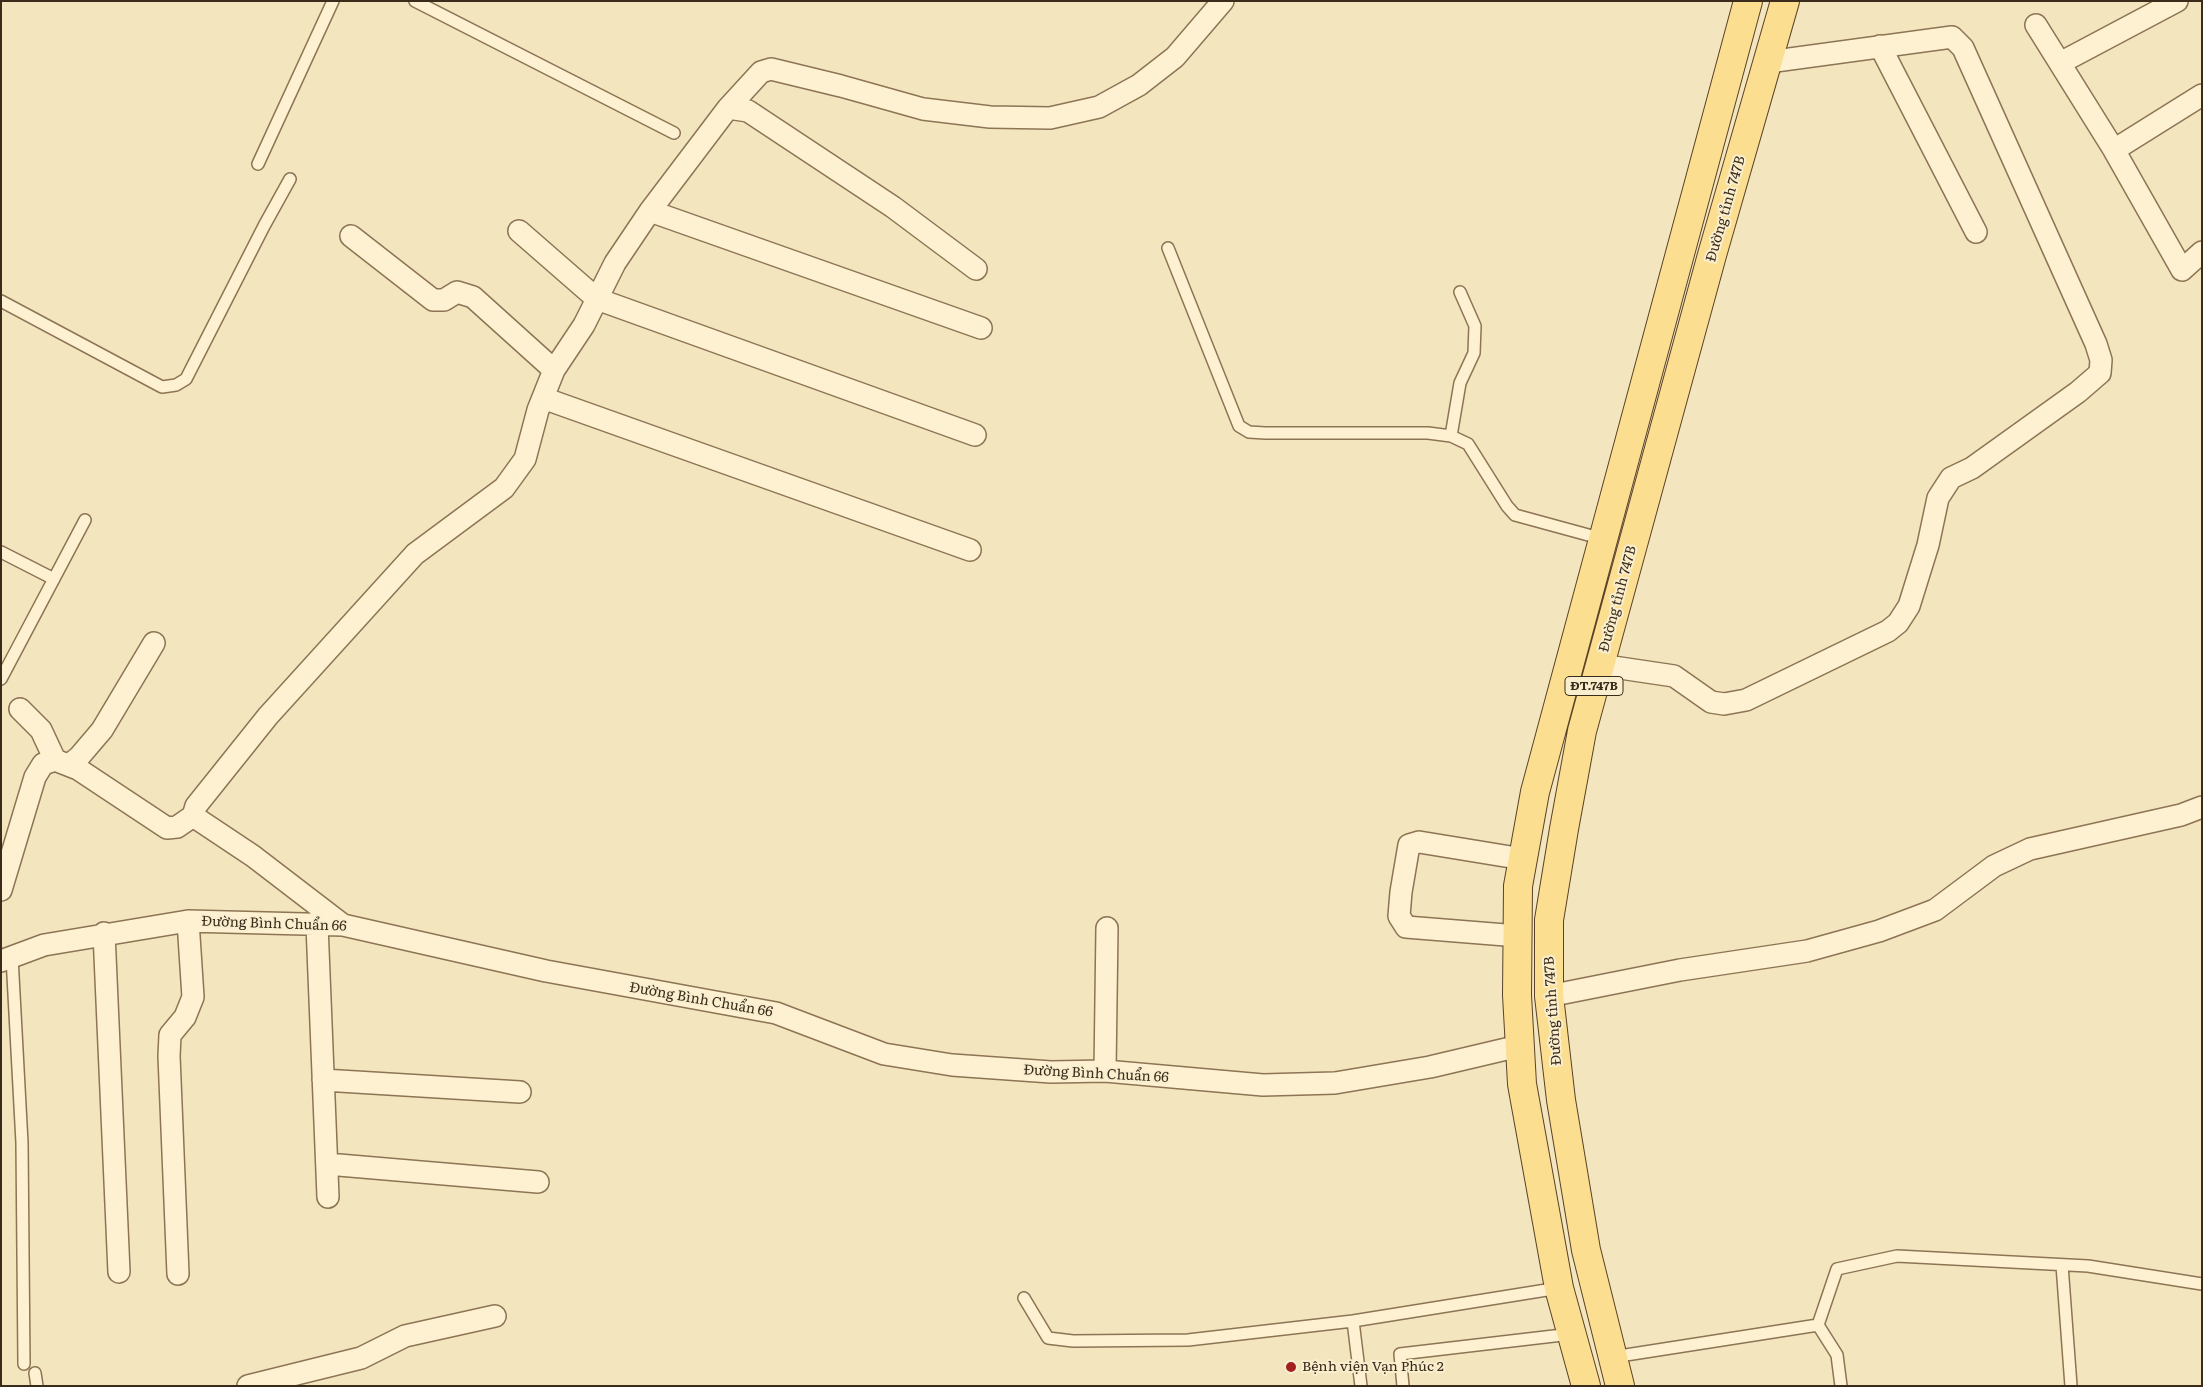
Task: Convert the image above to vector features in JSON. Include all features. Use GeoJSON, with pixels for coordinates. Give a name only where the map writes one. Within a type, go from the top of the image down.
{"type":"FeatureCollection","features":[{"type":"Feature","properties":{"kind":"main road","name":"ĐT.747B"},"geometry":{"type":"LineString","coordinates":[[1586,1386],[1559,1288],[1522,1084],[1517,995],[1518,886],[1535,792],[1748,1]]}},
{"type":"Feature","properties":{"kind":"main road","name":"Đường tỉnh 747B"},"geometry":{"type":"LineString","coordinates":[[1620,1386],[1586,1250],[1560,1100],[1549,996],[1550,920],[1582,731],[1698,305],[1785,1]]}},
{"type":"Feature","properties":{"kind":"main road"},"geometry":{"type":"LineString","coordinates":[[1668,295],[1698,305]]}},
{"type":"Feature","properties":{"kind":"street"},"geometry":{"type":"LineString","coordinates":[[20,708],[41,730],[62,762],[78,769],[167,828],[178,827],[193,816],[196,806],[268,716],[415,554],[504,488],[526,459],[543,398],[554,370],[584,325],[615,263],[650,211],[728,108],[761,72],[771,69],[923,109],[990,117],[1050,118],[1099,107],[1139,85],[1175,57],[1223,1]]}},
{"type":"Feature","properties":{"kind":"street"},"geometry":{"type":"LineString","coordinates":[[2060,63],[2177,1]]}},
{"type":"Feature","properties":{"kind":"street"},"geometry":{"type":"LineString","coordinates":[[2036,25],[2114,150],[2182,270],[2202,252]]}},
{"type":"Feature","properties":{"kind":"street"},"geometry":{"type":"LineString","coordinates":[[1600,665],[1674,676],[1710,702],[1724,704],[1746,700],[1888,632],[1898,623],[1909,606],[1928,545],[1938,498],[1951,478],[1972,468],[2078,392],[2100,373],[2101,360],[2096,344],[1963,48],[1952,37],[1768,62]]}},
{"type":"Feature","properties":{"kind":"street"},"geometry":{"type":"LineString","coordinates":[[1880,46],[1976,232]]}},
{"type":"Feature","properties":{"kind":"street"},"geometry":{"type":"LineString","coordinates":[[2114,150],[2202,95]]}},
{"type":"Feature","properties":{"kind":"street"},"geometry":{"type":"LineString","coordinates":[[728,108],[748,111],[893,207],[976,269]]}},
{"type":"Feature","properties":{"kind":"street"},"geometry":{"type":"LineString","coordinates":[[650,211],[981,328]]}},
{"type":"Feature","properties":{"kind":"street"},"geometry":{"type":"LineString","coordinates":[[519,231],[597,299],[975,435]]}},
{"type":"Feature","properties":{"kind":"street"},"geometry":{"type":"LineString","coordinates":[[351,236],[433,300],[444,300],[457,292],[473,297],[554,370]]}},
{"type":"Feature","properties":{"kind":"street"},"geometry":{"type":"LineString","coordinates":[[543,398],[970,550]]}},
{"type":"Feature","properties":{"kind":"street"},"geometry":{"type":"LineString","coordinates":[[1,890],[35,777],[43,764],[62,762],[79,757],[102,730],[154,643]]}},
{"type":"Feature","properties":{"kind":"street"},"geometry":{"type":"LineString","coordinates":[[1549,996],[1680,970],[1807,951],[1879,931],[1935,910],[1994,866],[2030,850],[2182,814],[2202,807]]}},
{"type":"Feature","properties":{"kind":"street"},"geometry":{"type":"LineString","coordinates":[[193,816],[253,856],[343,925]]}},
{"type":"Feature","properties":{"kind":"street"},"geometry":{"type":"LineString","coordinates":[[1518,936],[1406,928],[1399,916],[1409,845],[1419,842],[1523,859]]}},
{"type":"Feature","properties":{"kind":"street"},"geometry":{"type":"LineString","coordinates":[[178,1274],[169,1056],[170,1035],[185,1017],[193,997],[188,921]]}},
{"type":"Feature","properties":{"kind":"street","name":"Đường Bình Chuẩn 66"},"geometry":{"type":"LineString","coordinates":[[7,959],[44,945],[104,933],[188,921],[343,925],[546,971],[776,1013],[884,1054],[952,1065],[1051,1072],[1105,1072],[1263,1085],[1334,1083],[1430,1067],[1519,1046]]}},
{"type":"Feature","properties":{"kind":"street"},"geometry":{"type":"LineString","coordinates":[[317,925],[328,1197]]}},
{"type":"Feature","properties":{"kind":"street"},"geometry":{"type":"LineString","coordinates":[[1105,1072],[1107,928]]}},
{"type":"Feature","properties":{"kind":"street"},"geometry":{"type":"LineString","coordinates":[[104,933],[118,1272]]}},
{"type":"Feature","properties":{"kind":"street"},"geometry":{"type":"LineString","coordinates":[[323,1080],[520,1092]]}},
{"type":"Feature","properties":{"kind":"street"},"geometry":{"type":"LineString","coordinates":[[326,1164],[538,1182]]}},
{"type":"Feature","properties":{"kind":"street"},"geometry":{"type":"LineString","coordinates":[[248,1386],[361,1358],[405,1336],[495,1316]]}},
{"type":"Feature","properties":{"kind":"lane"},"geometry":{"type":"LineString","coordinates":[[258,164],[333,1]]}},
{"type":"Feature","properties":{"kind":"lane"},"geometry":{"type":"LineString","coordinates":[[414,1],[674,133]]}},
{"type":"Feature","properties":{"kind":"lane"},"geometry":{"type":"LineString","coordinates":[[1,301],[162,387],[176,385],[186,379],[290,179]]}},
{"type":"Feature","properties":{"kind":"lane"},"geometry":{"type":"LineString","coordinates":[[1168,248],[1240,426],[1249,432],[1265,433],[1428,433],[1451,436],[1468,444],[1506,506],[1515,514],[1603,539]]}},
{"type":"Feature","properties":{"kind":"lane"},"geometry":{"type":"LineString","coordinates":[[1451,436],[1460,383],[1474,353],[1475,326],[1460,292]]}},
{"type":"Feature","properties":{"kind":"lane"},"geometry":{"type":"LineString","coordinates":[[1,680],[85,520]]}},
{"type":"Feature","properties":{"kind":"lane"},"geometry":{"type":"LineString","coordinates":[[1,552],[54,578]]}},
{"type":"Feature","properties":{"kind":"lane"},"geometry":{"type":"LineString","coordinates":[[7,959],[22,1142],[24,1364]]}},
{"type":"Feature","properties":{"kind":"lane"},"geometry":{"type":"LineString","coordinates":[[1818,1325],[1837,1269],[1897,1256],[2088,1266],[2202,1284]]}},
{"type":"Feature","properties":{"kind":"lane"},"geometry":{"type":"LineString","coordinates":[[2062,1264],[2071,1386]]}},
{"type":"Feature","properties":{"kind":"lane"},"geometry":{"type":"LineString","coordinates":[[1024,1298],[1048,1338],[1073,1341],[1188,1340],[1353,1322],[1559,1288]]}},
{"type":"Feature","properties":{"kind":"lane"},"geometry":{"type":"LineString","coordinates":[[1353,1322],[1361,1386]]}},
{"type":"Feature","properties":{"kind":"lane"},"geometry":{"type":"LineString","coordinates":[[1613,1357],[1818,1325]]}},
{"type":"Feature","properties":{"kind":"lane"},"geometry":{"type":"LineString","coordinates":[[1818,1325],[1837,1356],[1841,1386]]}},
{"type":"Feature","properties":{"kind":"lane"},"geometry":{"type":"LineString","coordinates":[[1403,1386],[1400,1354],[1572,1334]]}},
{"type":"Feature","properties":{"kind":"lane"},"geometry":{"type":"LineString","coordinates":[[34,1374],[37,1386]]}},
{"type":"Feature","properties":{"kind":"place","name":"Bệnh viện Vạn Phúc 2"},"geometry":{"type":"Point","coordinates":[1291,1367]}}]}
